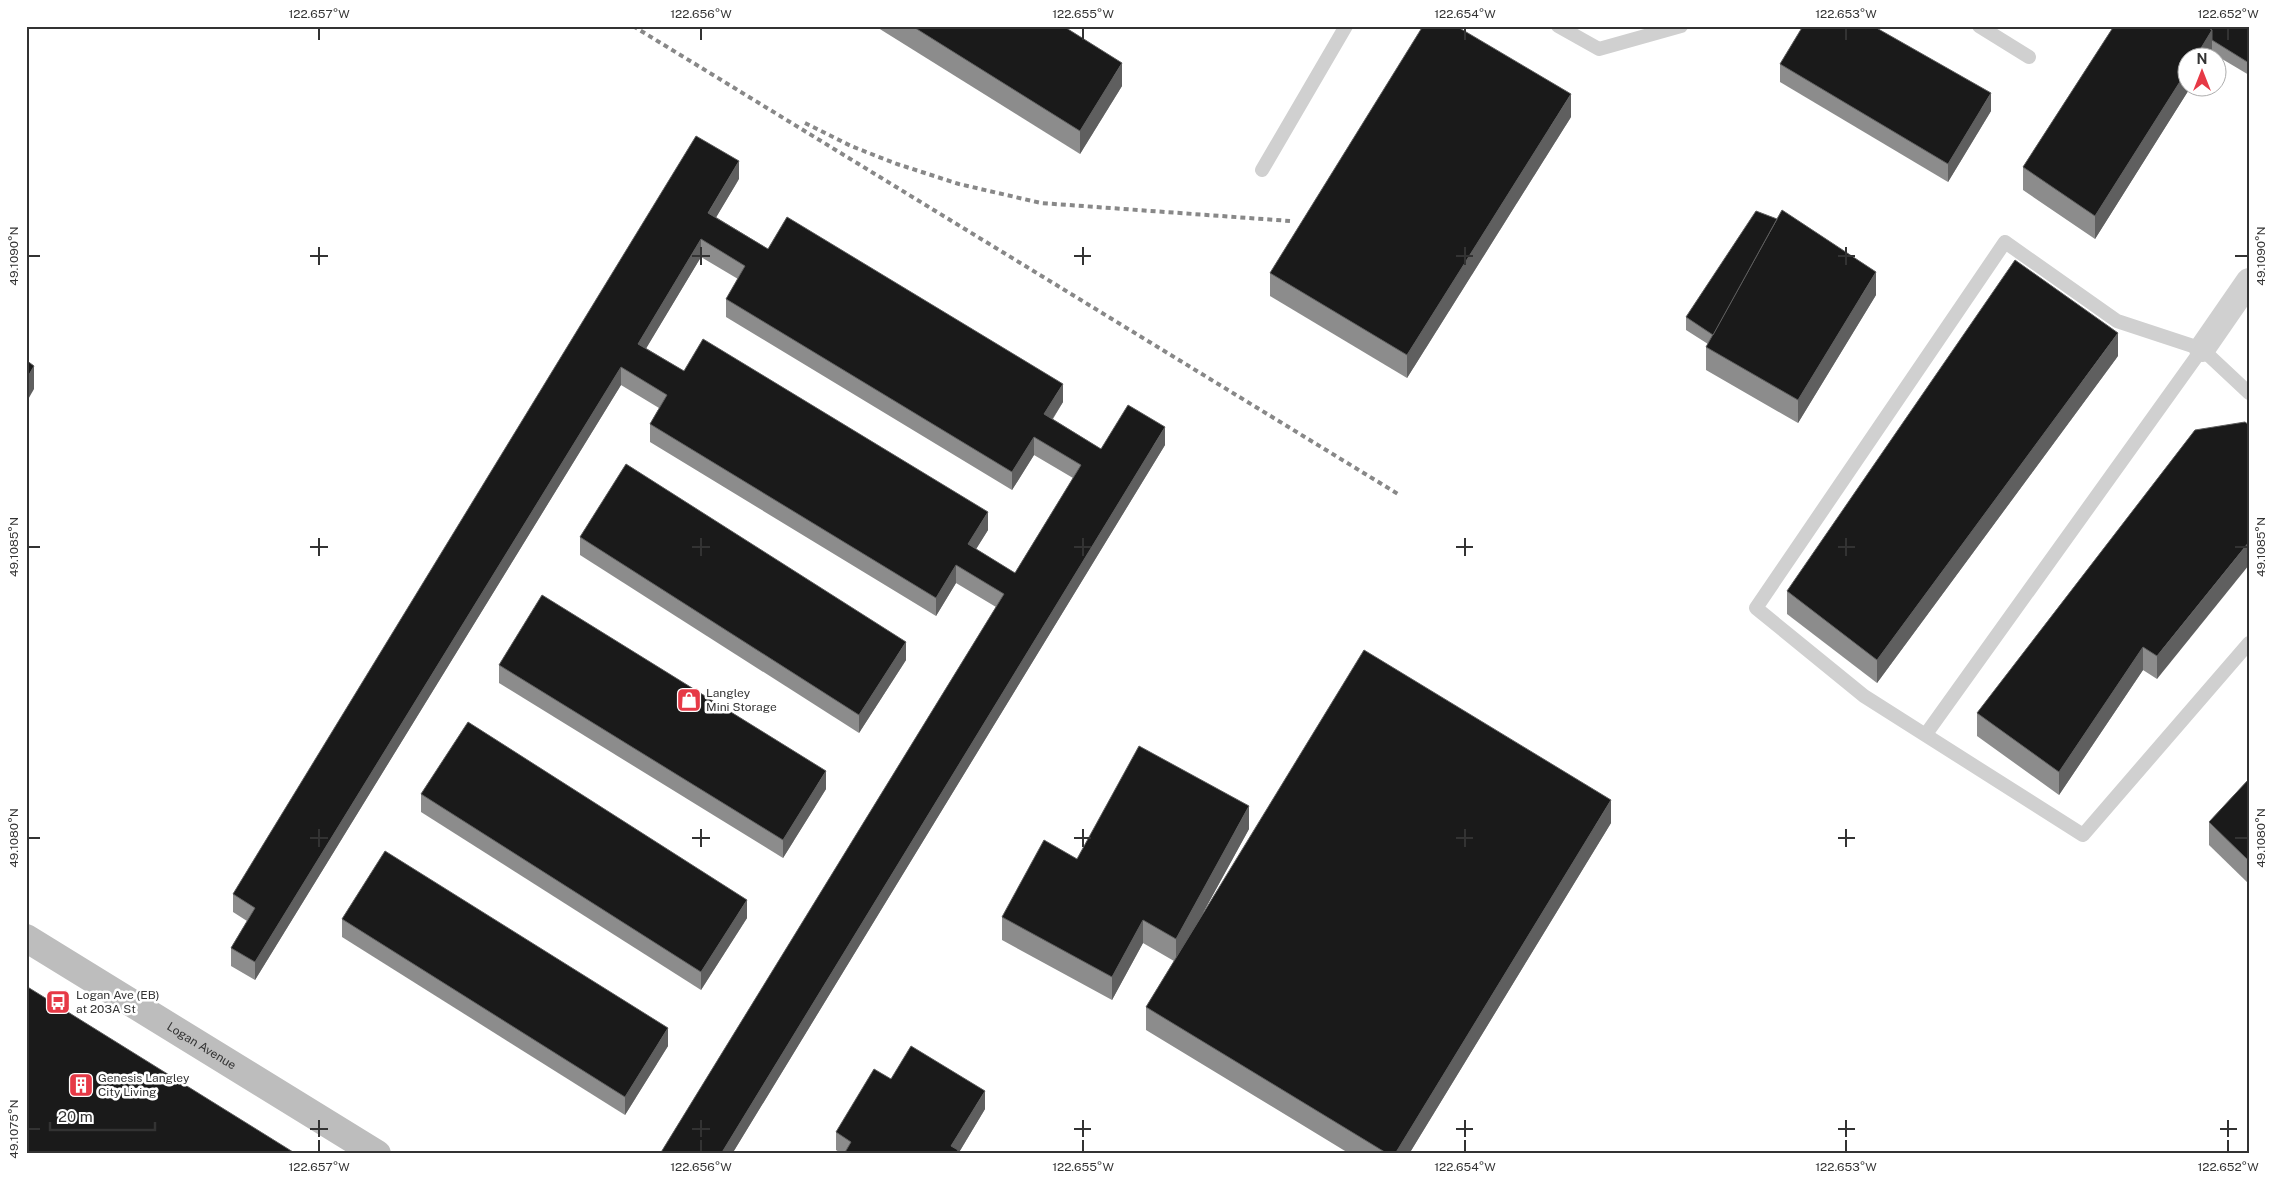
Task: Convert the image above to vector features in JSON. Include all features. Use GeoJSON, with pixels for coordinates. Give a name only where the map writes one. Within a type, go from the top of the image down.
{"type":"FeatureCollection","features":[{"type":"Feature","properties":{"kind":"main road","name":"Logan Avenue"},"geometry":{"type":"LineString","coordinates":[[26,938],[377,1154]]}},
{"type":"Feature","properties":{"kind":"street"},"geometry":{"type":"LineString","coordinates":[[2202,349],[2249,281]]}},
{"type":"Feature","properties":{"kind":"lane"},"geometry":{"type":"LineString","coordinates":[[1262,170],[1346,26]]}},
{"type":"Feature","properties":{"kind":"lane"},"geometry":{"type":"LineString","coordinates":[[1558,26],[1599,49],[1681,26]]}},
{"type":"Feature","properties":{"kind":"lane"},"geometry":{"type":"LineString","coordinates":[[1978,26],[2029,57]]}},
{"type":"Feature","properties":{"kind":"lane"},"geometry":{"type":"LineString","coordinates":[[2249,393],[2202,349],[2117,321],[2004,242],[1756,608],[1864,696],[2083,835],[2249,643]]}},
{"type":"Feature","properties":{"kind":"lane"},"geometry":{"type":"LineString","coordinates":[[1926,734],[2202,349]]}},
{"type":"Feature","properties":{"kind":"building"},"geometry":{"type":"Polygon","coordinates":[[[912,26],[1063,26],[1122,63],[1080,131],[912,26]]]}},
{"type":"Feature","properties":{"kind":"building"},"geometry":{"type":"Polygon","coordinates":[[[1423,26],[1456,26],[1571,94],[1407,355],[1270,273],[1423,26]]]}},
{"type":"Feature","properties":{"kind":"building"},"geometry":{"type":"Polygon","coordinates":[[[1803,26],[1873,26],[1991,93],[1948,164],[1780,64],[1803,26]]]}},
{"type":"Feature","properties":{"kind":"building"},"geometry":{"type":"Polygon","coordinates":[[[2114,26],[2206,26],[2212,30],[2201,48],[2178,48],[2178,85],[2095,216],[2023,167],[2114,26]]]}},
{"type":"Feature","properties":{"kind":"building"},"geometry":{"type":"Polygon","coordinates":[[[2206,26],[2249,26],[2249,63],[2228,50],[2228,48],[2212,40],[2212,30],[2206,26]]]}},
{"type":"Feature","properties":{"kind":"building"},"geometry":{"type":"Polygon","coordinates":[[[696,136],[739,161],[708,213],[768,249],[787,217],[1063,384],[1044,414],[1101,449],[1128,405],[1165,427],[721,1154],[660,1154],[1004,594],[956,565],[936,598],[650,424],[667,395],[621,367],[255,962],[231,948],[255,908],[233,894],[696,136]],[[701,239],[638,344],[684,371],[703,339],[988,512],[968,544],[1015,573],[1081,465],[1034,437],[1012,472],[726,299],[745,266],[701,239]]]}},
{"type":"Feature","properties":{"kind":"building"},"geometry":{"type":"Polygon","coordinates":[[[1782,210],[1876,272],[1798,400],[1706,347],[1782,210]]]}},
{"type":"Feature","properties":{"kind":"building"},"geometry":{"type":"Polygon","coordinates":[[[1756,211],[1777,219],[1713,335],[1686,317],[1756,211]]]}},
{"type":"Feature","properties":{"kind":"building"},"geometry":{"type":"Polygon","coordinates":[[[2015,260],[2118,333],[1877,660],[1787,591],[2015,260]]]}},
{"type":"Feature","properties":{"kind":"building"},"geometry":{"type":"Polygon","coordinates":[[[26,360],[34,366],[26,380],[26,360]]]}},
{"type":"Feature","properties":{"kind":"building"},"geometry":{"type":"Polygon","coordinates":[[[2245,422],[2249,425],[2249,542],[2157,656],[2143,647],[2059,772],[1977,713],[2195,430],[2245,422]]]}},
{"type":"Feature","properties":{"kind":"building"},"geometry":{"type":"Polygon","coordinates":[[[626,464],[906,642],[859,715],[580,537],[626,464]]]}},
{"type":"Feature","properties":{"kind":"building"},"geometry":{"type":"Polygon","coordinates":[[[542,595],[826,771],[783,840],[499,665],[542,595]]]}},
{"type":"Feature","properties":{"kind":"building"},"geometry":{"type":"Polygon","coordinates":[[[1364,650],[1611,800],[1395,1154],[1388,1154],[1146,1007],[1364,650]]]}},
{"type":"Feature","properties":{"kind":"building"},"geometry":{"type":"Polygon","coordinates":[[[468,722],[747,900],[701,972],[421,794],[468,722]]]}},
{"type":"Feature","properties":{"kind":"building"},"geometry":{"type":"Polygon","coordinates":[[[1139,746],[1249,806],[1176,939],[1143,920],[1112,977],[1002,917],[1044,840],[1077,859],[1139,746]]]}},
{"type":"Feature","properties":{"kind":"building"},"geometry":{"type":"Polygon","coordinates":[[[2249,779],[2249,861],[2209,822],[2249,779]]]}},
{"type":"Feature","properties":{"kind":"building"},"geometry":{"type":"Polygon","coordinates":[[[385,851],[668,1028],[625,1097],[342,919],[385,851]]]}},
{"type":"Feature","properties":{"kind":"building","name":"Genesis Langley City Living"},"geometry":{"type":"Polygon","coordinates":[[[26,986],[293,1152],[291,1154],[26,1154],[26,986]]]}},
{"type":"Feature","properties":{"kind":"building"},"geometry":{"type":"Polygon","coordinates":[[[911,1046],[985,1091],[951,1146],[958,1150],[956,1154],[844,1154],[851,1142],[836,1132],[874,1069],[891,1079],[911,1046]]]}},
{"type":"Feature","properties":{"kind":"railway"},"geometry":{"type":"LineString","coordinates":[[633,26],[1398,494]]}},
{"type":"Feature","properties":{"kind":"railway"},"geometry":{"type":"LineString","coordinates":[[805,123],[851,146],[897,164],[959,184],[1041,203],[1290,221]]}},
{"type":"Feature","properties":{"kind":"place","name":"Langley Mini Storage"},"geometry":{"type":"Point","coordinates":[689,700]}},
{"type":"Feature","properties":{"kind":"place","name":"Logan Ave (EB) at 203A St"},"geometry":{"type":"Point","coordinates":[58,1002]}},
{"type":"Feature","properties":{"kind":"place","name":"Genesis Langley City Living"},"geometry":{"type":"Point","coordinates":[81,1085]}}]}
